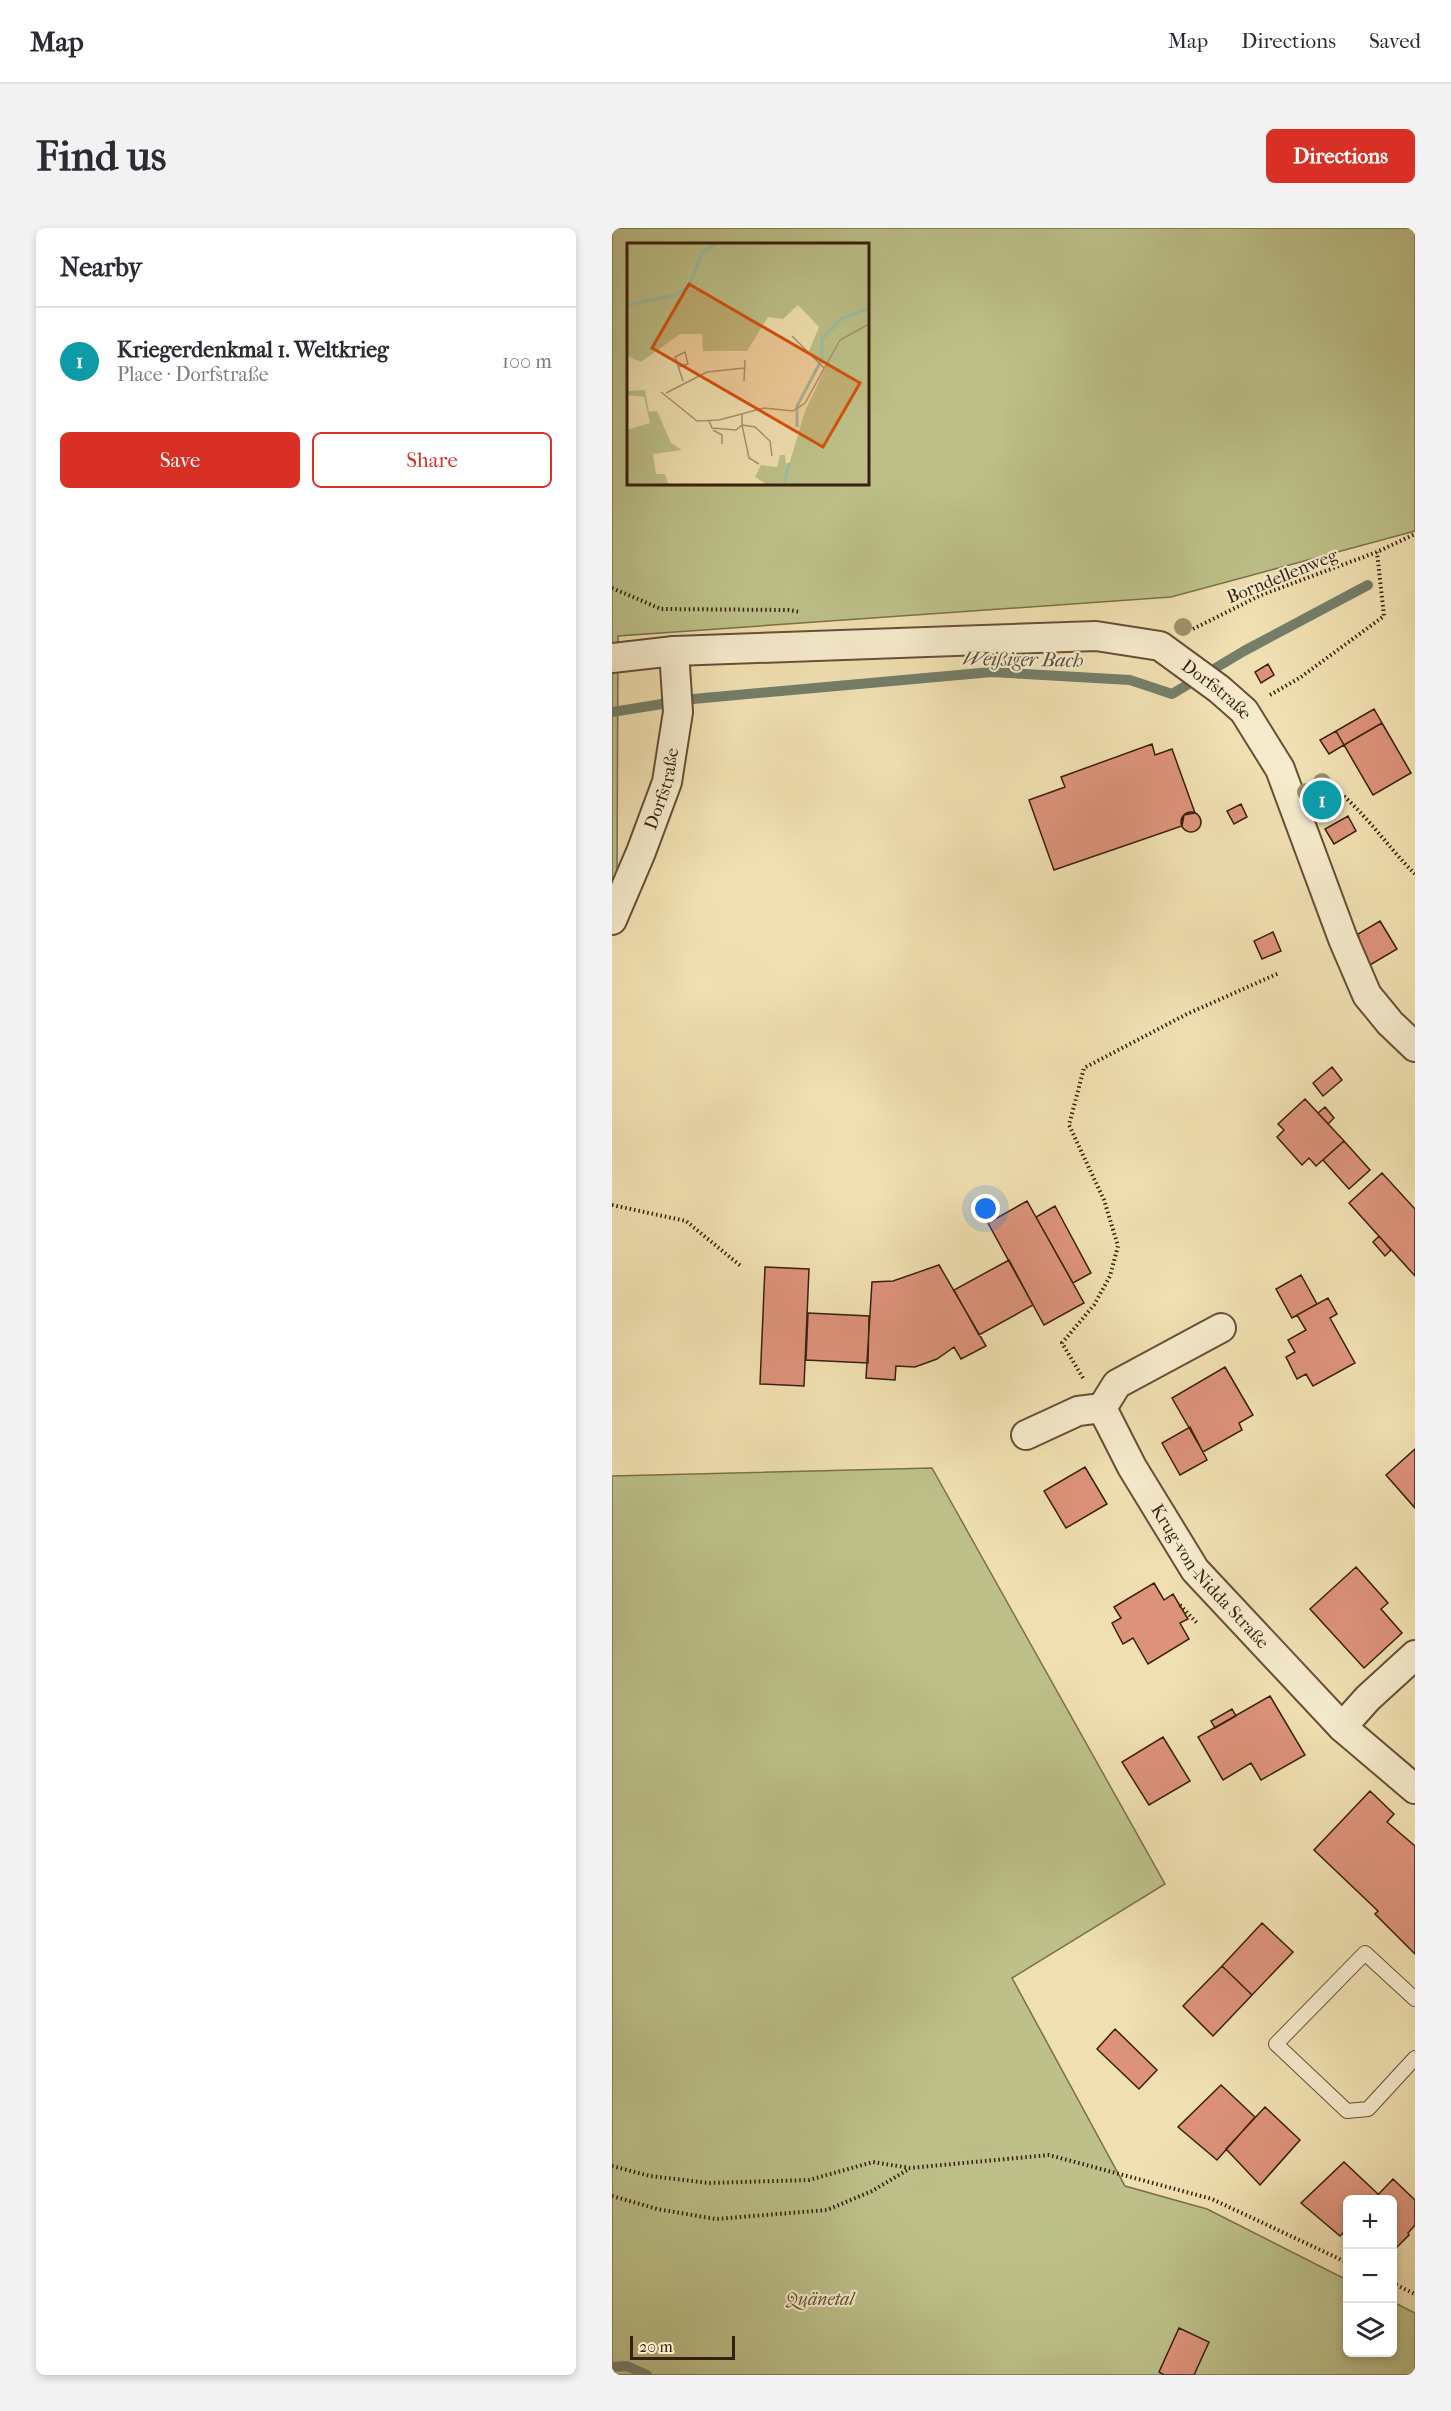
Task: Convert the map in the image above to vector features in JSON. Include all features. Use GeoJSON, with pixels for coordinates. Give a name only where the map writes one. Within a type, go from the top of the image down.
{"type":"FeatureCollection","features":[{"type":"Feature","properties":{"kind":"street","name":"Dorfstraße"},"geometry":{"type":"LineString","coordinates":[[612,658],[674,651],[1096,636],[1166,651],[1220,689],[1244,711],[1280,769],[1343,939],[1367,995],[1390,1023],[1415,1047]]}},
{"type":"Feature","properties":{"kind":"street","name":"Dorfstraße"},"geometry":{"type":"LineString","coordinates":[[612,920],[667,782],[677,701],[674,651]]}},
{"type":"Feature","properties":{"kind":"street"},"geometry":{"type":"LineString","coordinates":[[1026,1435],[1078,1411],[1102,1408],[1117,1384],[1221,1328]]}},
{"type":"Feature","properties":{"kind":"street","name":"Krug-von-Nidda Straße"},"geometry":{"type":"LineString","coordinates":[[1102,1408],[1132,1467],[1195,1570],[1342,1727],[1415,1790]]}},
{"type":"Feature","properties":{"kind":"street"},"geometry":{"type":"LineString","coordinates":[[1342,1727],[1368,1698],[1415,1655]]}},
{"type":"Feature","properties":{"kind":"lane"},"geometry":{"type":"LineString","coordinates":[[1415,1999],[1365,1953],[1276,2044],[1347,2111],[1368,2109],[1415,2058]]}},
{"type":"Feature","properties":{"kind":"path","name":"Borndellenweg"},"geometry":{"type":"LineString","coordinates":[[1166,651],[1261,595],[1377,552],[1415,534]]}},
{"type":"Feature","properties":{"kind":"path"},"geometry":{"type":"LineString","coordinates":[[1244,711],[1301,677],[1384,616],[1377,552]]}},
{"type":"Feature","properties":{"kind":"path"},"geometry":{"type":"LineString","coordinates":[[1315,778],[1327,783],[1345,796],[1395,855],[1415,874]]}},
{"type":"Feature","properties":{"kind":"path"},"geometry":{"type":"LineString","coordinates":[[1102,1408],[1062,1343],[1094,1305],[1110,1276],[1118,1246],[1104,1200],[1070,1125],[1084,1068],[1187,1014],[1279,973]]}},
{"type":"Feature","properties":{"kind":"path"},"geometry":{"type":"LineString","coordinates":[[612,1205],[686,1221],[742,1267]]}},
{"type":"Feature","properties":{"kind":"path"},"geometry":{"type":"LineString","coordinates":[[612,2166],[650,2176],[709,2183],[809,2180],[873,2162],[910,2168],[1049,2155],[1212,2199],[1343,2261]]}},
{"type":"Feature","properties":{"kind":"path"},"geometry":{"type":"LineString","coordinates":[[612,2196],[657,2209],[716,2219],[827,2210],[872,2191],[910,2168]]}},
{"type":"Feature","properties":{"kind":"path"},"geometry":{"type":"LineString","coordinates":[[1397,2285],[1415,2294]]}},
{"type":"Feature","properties":{"kind":"green space"},"geometry":{"type":"Polygon","coordinates":[[[612,228],[1415,228],[1415,531],[1171,597],[618,636],[617,880],[612,880],[612,228]]]}},
{"type":"Feature","properties":{"kind":"green space","name":"Quänetal"},"geometry":{"type":"Polygon","coordinates":[[[932,1468],[1165,1884],[1012,1978],[1125,2186],[1207,2209],[1343,2278],[1343,2357],[1397,2357],[1397,2304],[1415,2313],[1415,2375],[612,2375],[612,1476],[932,1468]]]}},
{"type":"Feature","properties":{"kind":"building"},"geometry":{"type":"Polygon","coordinates":[[[1268,664],[1274,675],[1261,683],[1255,672],[1268,664]]]}},
{"type":"Feature","properties":{"kind":"building"},"geometry":{"type":"Polygon","coordinates":[[[1374,709],[1382,723],[1344,745],[1336,731],[1374,709]]]}},
{"type":"Feature","properties":{"kind":"building"},"geometry":{"type":"Polygon","coordinates":[[[1382,723],[1411,773],[1373,795],[1344,745],[1382,723]]]}},
{"type":"Feature","properties":{"kind":"building"},"geometry":{"type":"Polygon","coordinates":[[[1336,731],[1344,745],[1329,754],[1320,740],[1336,731]]]}},
{"type":"Feature","properties":{"kind":"building"},"geometry":{"type":"Polygon","coordinates":[[[1152,744],[1155,755],[1172,749],[1195,813],[1184,815],[1182,826],[1054,870],[1029,800],[1065,787],[1061,777],[1152,744]]]}},
{"type":"Feature","properties":{"kind":"building"},"geometry":{"type":"Polygon","coordinates":[[[1241,804],[1247,817],[1234,824],[1227,811],[1241,804]]]}},
{"type":"Feature","properties":{"kind":"building"},"geometry":{"type":"Polygon","coordinates":[[[1191,812],[1198,815],[1201,822],[1198,829],[1191,832],[1184,829],[1181,822],[1184,815],[1191,812]]]}},
{"type":"Feature","properties":{"kind":"building"},"geometry":{"type":"Polygon","coordinates":[[[1348,816],[1356,831],[1334,844],[1325,829],[1348,816]]]}},
{"type":"Feature","properties":{"kind":"building"},"geometry":{"type":"Polygon","coordinates":[[[1380,921],[1397,949],[1370,965],[1362,951],[1358,934],[1380,921]]]}},
{"type":"Feature","properties":{"kind":"building"},"geometry":{"type":"Polygon","coordinates":[[[1273,932],[1281,951],[1262,959],[1254,941],[1273,932]]]}},
{"type":"Feature","properties":{"kind":"building"},"geometry":{"type":"Polygon","coordinates":[[[1332,1067],[1342,1080],[1323,1096],[1313,1083],[1332,1067]]]}},
{"type":"Feature","properties":{"kind":"building"},"geometry":{"type":"Polygon","coordinates":[[[1305,1099],[1344,1141],[1316,1166],[1309,1158],[1302,1165],[1277,1137],[1284,1130],[1278,1124],[1305,1099]]]}},
{"type":"Feature","properties":{"kind":"building"},"geometry":{"type":"Polygon","coordinates":[[[1325,1107],[1334,1118],[1328,1124],[1318,1113],[1325,1107]]]}},
{"type":"Feature","properties":{"kind":"building"},"geometry":{"type":"Polygon","coordinates":[[[1344,1141],[1370,1170],[1349,1189],[1323,1160],[1344,1141]]]}},
{"type":"Feature","properties":{"kind":"building"},"geometry":{"type":"Polygon","coordinates":[[[1382,1173],[1415,1209],[1415,1276],[1349,1203],[1382,1173]]]}},
{"type":"Feature","properties":{"kind":"building"},"geometry":{"type":"Polygon","coordinates":[[[1027,1201],[1084,1303],[1044,1325],[988,1223],[1027,1201]]]}},
{"type":"Feature","properties":{"kind":"building"},"geometry":{"type":"Polygon","coordinates":[[[1055,1206],[1091,1273],[1073,1283],[1036,1217],[1055,1206]]]}},
{"type":"Feature","properties":{"kind":"building"},"geometry":{"type":"Polygon","coordinates":[[[1379,1236],[1391,1250],[1385,1256],[1373,1242],[1379,1236]]]}},
{"type":"Feature","properties":{"kind":"building"},"geometry":{"type":"Polygon","coordinates":[[[1009,1260],[1033,1305],[979,1335],[954,1290],[1009,1260]]]}},
{"type":"Feature","properties":{"kind":"building"},"geometry":{"type":"Polygon","coordinates":[[[939,1265],[986,1346],[961,1359],[954,1347],[937,1359],[915,1367],[896,1366],[895,1380],[866,1378],[872,1282],[893,1281],[939,1265]]]}},
{"type":"Feature","properties":{"kind":"building"},"geometry":{"type":"Polygon","coordinates":[[[765,1267],[809,1269],[804,1386],[760,1384],[765,1267]]]}},
{"type":"Feature","properties":{"kind":"building"},"geometry":{"type":"Polygon","coordinates":[[[1301,1275],[1317,1304],[1292,1318],[1276,1289],[1301,1275]]]}},
{"type":"Feature","properties":{"kind":"building"},"geometry":{"type":"Polygon","coordinates":[[[1328,1298],[1337,1314],[1330,1318],[1355,1363],[1313,1386],[1306,1374],[1297,1379],[1286,1357],[1295,1352],[1288,1340],[1306,1330],[1297,1315],[1328,1298]]]}},
{"type":"Feature","properties":{"kind":"building"},"geometry":{"type":"Polygon","coordinates":[[[808,1313],[869,1316],[868,1363],[806,1360],[808,1313]]]}},
{"type":"Feature","properties":{"kind":"building"},"geometry":{"type":"Polygon","coordinates":[[[1225,1367],[1253,1415],[1239,1423],[1242,1430],[1203,1452],[1172,1398],[1225,1367]]]}},
{"type":"Feature","properties":{"kind":"building"},"geometry":{"type":"Polygon","coordinates":[[[1190,1427],[1207,1460],[1180,1475],[1162,1443],[1190,1427]]]}},
{"type":"Feature","properties":{"kind":"building"},"geometry":{"type":"Polygon","coordinates":[[[1415,1449],[1415,1508],[1386,1475],[1415,1449]]]}},
{"type":"Feature","properties":{"kind":"building"},"geometry":{"type":"Polygon","coordinates":[[[1085,1467],[1107,1504],[1066,1528],[1044,1491],[1085,1467]]]}},
{"type":"Feature","properties":{"kind":"building"},"geometry":{"type":"Polygon","coordinates":[[[1356,1567],[1388,1603],[1381,1609],[1402,1633],[1364,1668],[1310,1609],[1356,1567]]]}},
{"type":"Feature","properties":{"kind":"building"},"geometry":{"type":"Polygon","coordinates":[[[1154,1583],[1164,1600],[1173,1594],[1188,1619],[1180,1623],[1189,1639],[1148,1664],[1133,1638],[1123,1644],[1112,1623],[1121,1618],[1114,1607],[1154,1583]]]}},
{"type":"Feature","properties":{"kind":"building"},"geometry":{"type":"Polygon","coordinates":[[[1270,1696],[1305,1755],[1261,1780],[1251,1763],[1223,1780],[1198,1737],[1270,1696]]]}},
{"type":"Feature","properties":{"kind":"building"},"geometry":{"type":"Polygon","coordinates":[[[1232,1709],[1236,1716],[1215,1728],[1211,1721],[1232,1709]]]}},
{"type":"Feature","properties":{"kind":"building"},"geometry":{"type":"Polygon","coordinates":[[[1163,1737],[1190,1781],[1149,1805],[1122,1762],[1163,1737]]]}},
{"type":"Feature","properties":{"kind":"building"},"geometry":{"type":"Polygon","coordinates":[[[1370,1791],[1394,1814],[1387,1822],[1415,1846],[1415,1954],[1375,1914],[1378,1911],[1314,1850],[1370,1791]]]}},
{"type":"Feature","properties":{"kind":"building"},"geometry":{"type":"Polygon","coordinates":[[[1262,1923],[1293,1952],[1252,1995],[1222,1966],[1262,1923]]]}},
{"type":"Feature","properties":{"kind":"building"},"geometry":{"type":"Polygon","coordinates":[[[1222,1966],[1252,1995],[1213,2036],[1183,2006],[1222,1966]]]}},
{"type":"Feature","properties":{"kind":"building"},"geometry":{"type":"Polygon","coordinates":[[[1115,2029],[1157,2070],[1139,2089],[1097,2049],[1115,2029]]]}},
{"type":"Feature","properties":{"kind":"building"},"geometry":{"type":"Polygon","coordinates":[[[1221,2085],[1255,2117],[1217,2160],[1178,2127],[1221,2085]]]}},
{"type":"Feature","properties":{"kind":"building"},"geometry":{"type":"Polygon","coordinates":[[[1265,2107],[1300,2140],[1260,2185],[1226,2149],[1265,2107]]]}},
{"type":"Feature","properties":{"kind":"building"},"geometry":{"type":"Polygon","coordinates":[[[1344,2162],[1378,2194],[1343,2195],[1343,2233],[1340,2236],[1301,2203],[1344,2162]]]}},
{"type":"Feature","properties":{"kind":"building"},"geometry":{"type":"Polygon","coordinates":[[[1393,2179],[1415,2200],[1415,2225],[1397,2247],[1397,2195],[1378,2195],[1393,2179]]]}},
{"type":"Feature","properties":{"kind":"building"},"geometry":{"type":"Polygon","coordinates":[[[1179,2328],[1209,2342],[1194,2375],[1164,2375],[1159,2372],[1179,2328]]]}},
{"type":"Feature","properties":{"kind":"waterway","name":"Weißiger Bach"},"geometry":{"type":"LineString","coordinates":[[612,712],[693,699],[992,672],[1130,680],[1172,694],[1244,651],[1368,585]]}},
{"type":"Feature","properties":{"kind":"waterway"},"geometry":{"type":"LineString","coordinates":[[612,2367],[627,2366],[647,2375]]}},
{"type":"Feature","properties":{"kind":"place","name":"Kriegerdenkmal 1. Weltkrieg"},"geometry":{"type":"Point","coordinates":[1322,800]}}]}
